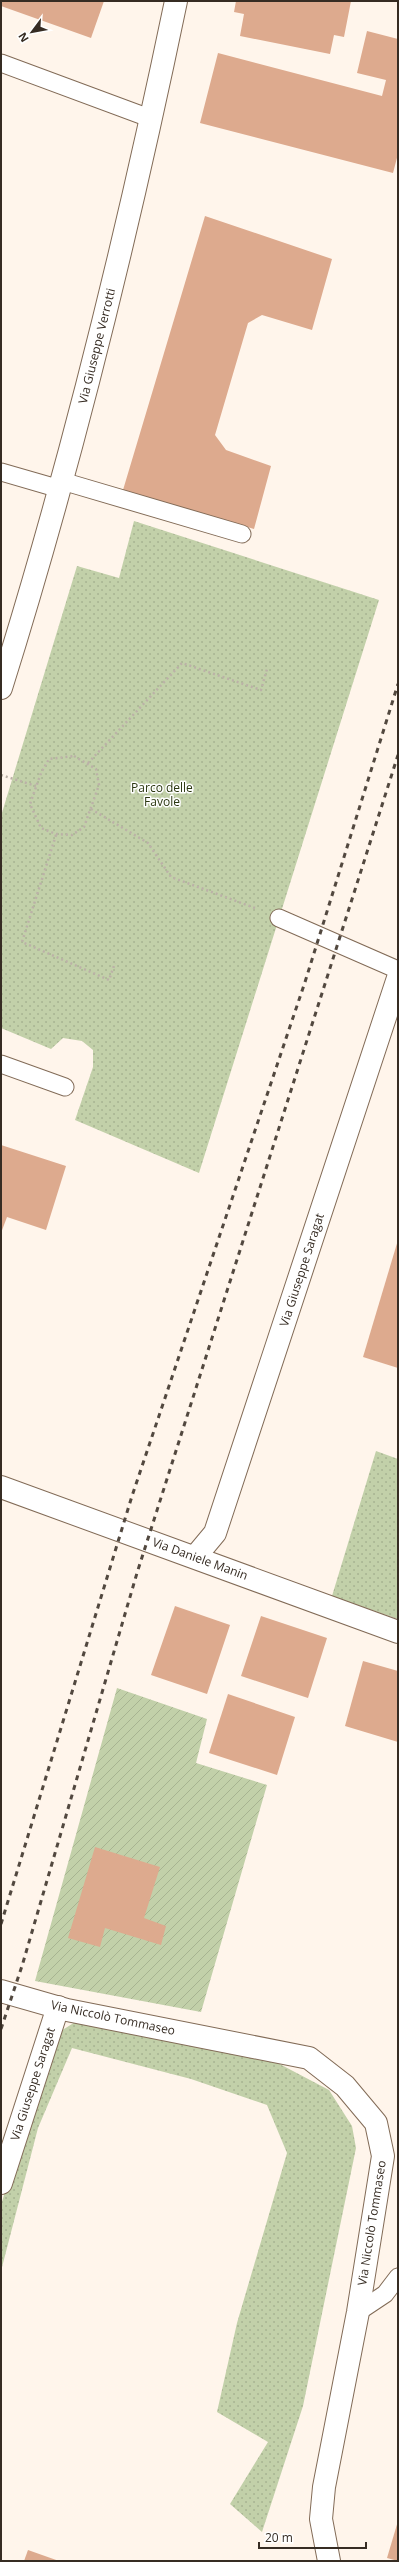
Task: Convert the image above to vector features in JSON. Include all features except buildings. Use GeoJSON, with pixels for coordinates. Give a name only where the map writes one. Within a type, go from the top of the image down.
{"type":"FeatureCollection","features":[{"type":"Feature","properties":{"kind":"street","name":"Via Giuseppe Verrotti"},"geometry":{"type":"LineString","coordinates":[[1,688],[61,485],[88,385],[152,119],[176,1]]}},
{"type":"Feature","properties":{"kind":"street","name":"Via Giuseppe Saragat"},"geometry":{"type":"LineString","coordinates":[[196,1557],[215,1533],[398,978]]}},
{"type":"Feature","properties":{"kind":"street","name":"Via Daniele Manin"},"geometry":{"type":"LineString","coordinates":[[1,1486],[398,1632]]}},
{"type":"Feature","properties":{"kind":"street","name":"Via Niccolò Tommaseo"},"geometry":{"type":"LineString","coordinates":[[1,1991],[58,2007],[309,2058],[345,2086],[376,2123],[383,2156],[358,2312],[324,2487],[321,2519],[329,2561]]}},
{"type":"Feature","properties":{"kind":"street","name":"Via Giuseppe Saragat"},"geometry":{"type":"LineString","coordinates":[[1,2183],[58,2007]]}},
{"type":"Feature","properties":{"kind":"lane"},"geometry":{"type":"LineString","coordinates":[[1,63],[152,119]]}},
{"type":"Feature","properties":{"kind":"lane"},"geometry":{"type":"LineString","coordinates":[[1,472],[61,485],[242,534]]}},
{"type":"Feature","properties":{"kind":"lane"},"geometry":{"type":"LineString","coordinates":[[279,918],[398,970]]}},
{"type":"Feature","properties":{"kind":"lane"},"geometry":{"type":"LineString","coordinates":[[1,1064],[64,1087]]}},
{"type":"Feature","properties":{"kind":"lane"},"geometry":{"type":"LineString","coordinates":[[358,2312],[385,2294],[398,2277]]}},
{"type":"Feature","properties":{"kind":"path"},"geometry":{"type":"LineString","coordinates":[[88,763],[182,663],[261,690],[267,669]]}},
{"type":"Feature","properties":{"kind":"path"},"geometry":{"type":"LineString","coordinates":[[74,756],[88,763],[96,769],[99,785],[92,809],[84,827],[72,835],[56,834],[41,828],[30,804],[36,786],[49,760],[74,756]]}},
{"type":"Feature","properties":{"kind":"path"},"geometry":{"type":"LineString","coordinates":[[1,775],[36,786]]}},
{"type":"Feature","properties":{"kind":"path"},"geometry":{"type":"LineString","coordinates":[[92,809],[148,843],[171,877],[279,918]]}},
{"type":"Feature","properties":{"kind":"path"},"geometry":{"type":"LineString","coordinates":[[56,834],[22,942],[108,980],[114,963]]}},
{"type":"Feature","properties":{"kind":"green space","name":"Parco delle Favole"},"geometry":{"type":"Polygon","coordinates":[[[134,521],[379,600],[199,1173],[75,1120],[93,1067],[93,1050],[82,1041],[63,1038],[51,1049],[1,1028],[1,816],[77,566],[119,578],[134,521]]]}},
{"type":"Feature","properties":{"kind":"green space"},"geometry":{"type":"Polygon","coordinates":[[[376,1451],[398,1459],[398,1619],[332,1596],[376,1451]]]}},
{"type":"Feature","properties":{"kind":"green space"},"geometry":{"type":"Polygon","coordinates":[[[117,1688],[207,1719],[196,1763],[267,1785],[201,2012],[35,1981],[117,1688]]]}},
{"type":"Feature","properties":{"kind":"green space"},"geometry":{"type":"Polygon","coordinates":[[[80,2019],[272,2060],[329,2090],[352,2126],[356,2148],[303,2406],[262,2532],[230,2504],[268,2442],[217,2412],[237,2323],[287,2153],[267,2105],[191,2079],[72,2048],[38,2128],[1,2271],[1,2205],[24,2128],[56,2034],[80,2019]]]}},
{"type":"Feature","properties":{"kind":"railway"},"geometry":{"type":"LineString","coordinates":[[1,1924],[132,1496],[305,982],[398,684]]}},
{"type":"Feature","properties":{"kind":"railway"},"geometry":{"type":"LineString","coordinates":[[1,2029],[22,1966],[137,1573],[398,755]]}}]}
